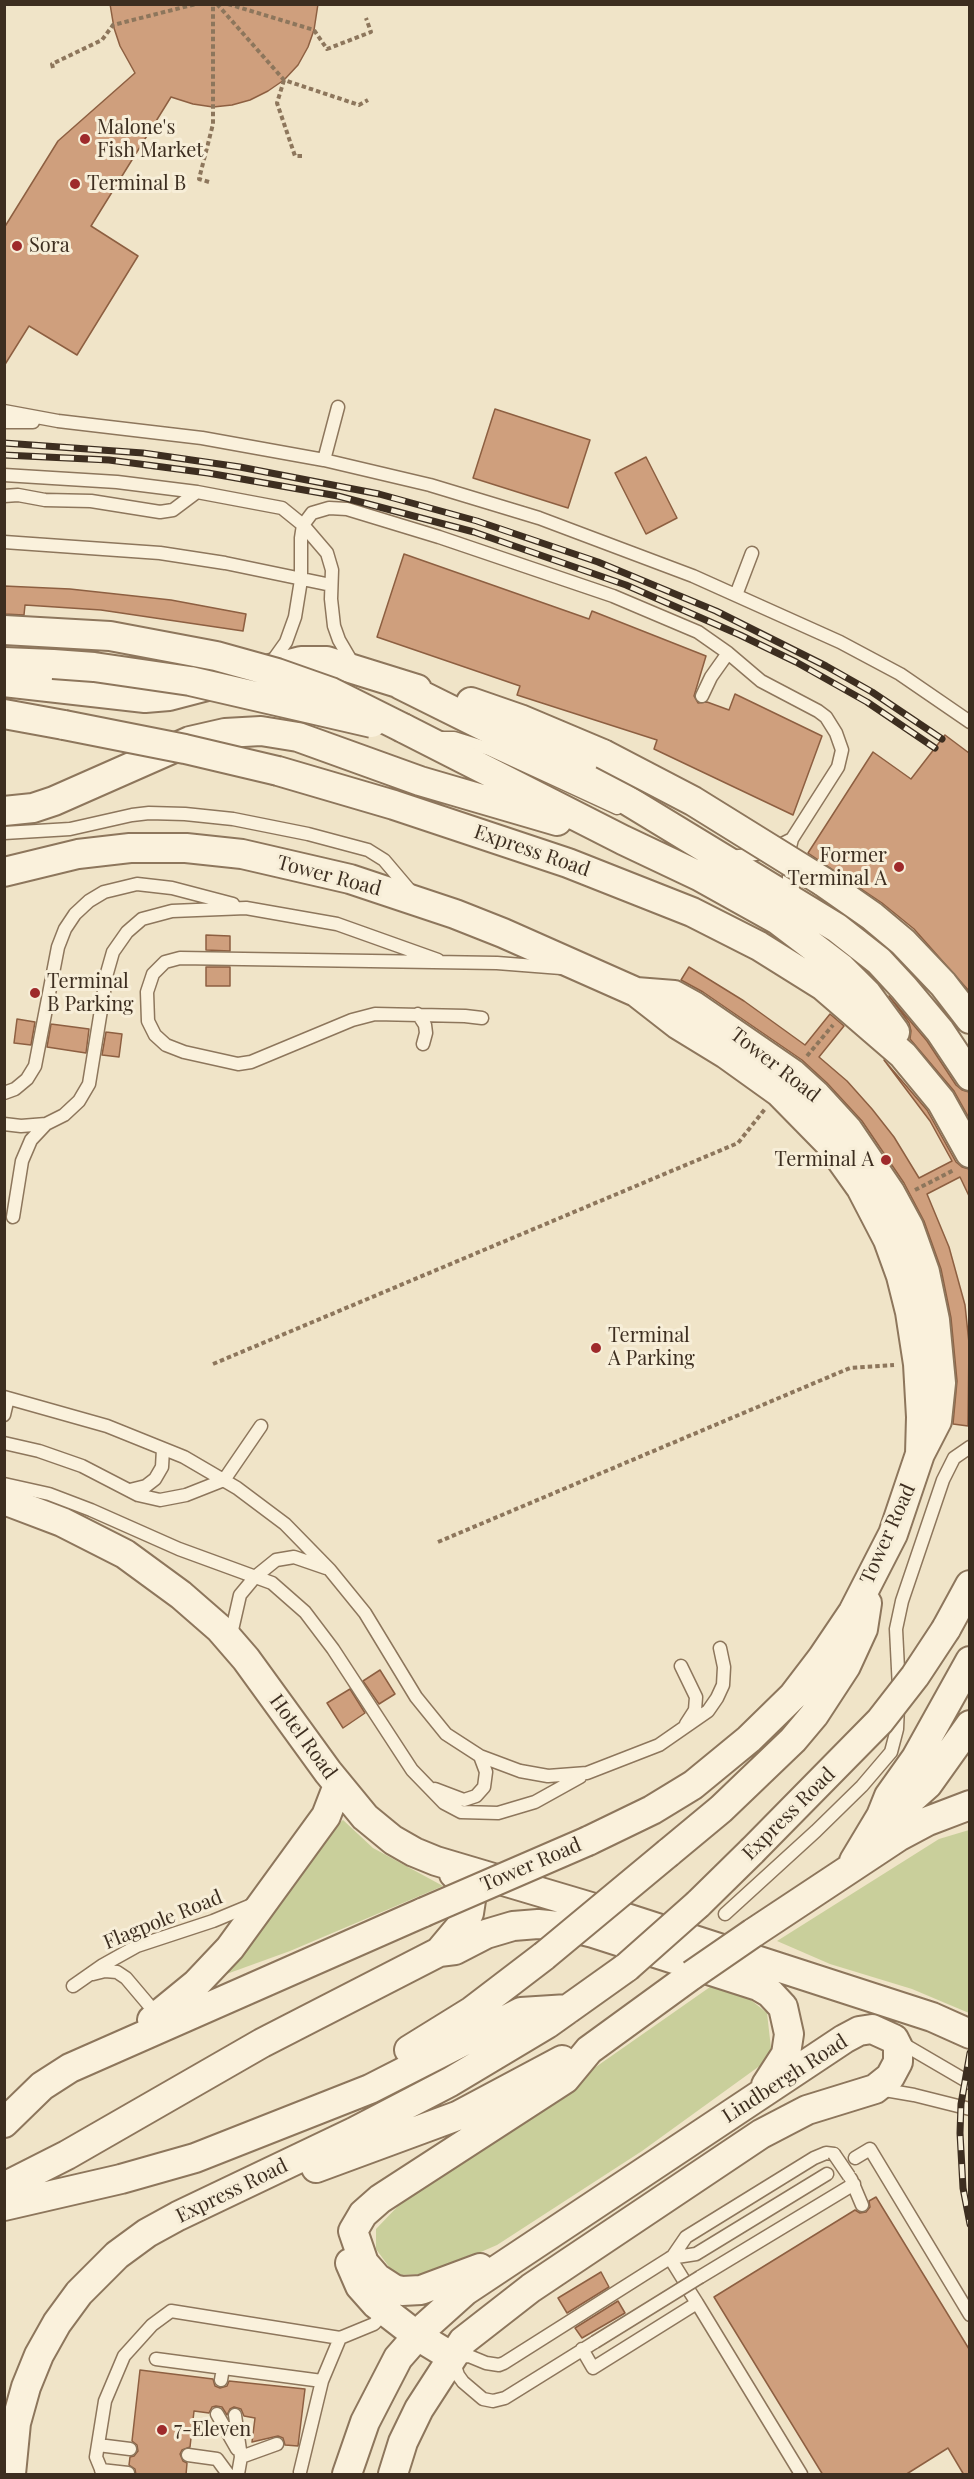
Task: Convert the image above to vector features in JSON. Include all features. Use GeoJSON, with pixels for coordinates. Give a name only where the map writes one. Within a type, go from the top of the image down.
{"type":"FeatureCollection","features":[{"type":"Feature","properties":{"kind":"street"},"geometry":{"type":"LineString","coordinates":[[4,630],[102,635],[216,656],[277,673],[331,692],[622,840],[699,876],[772,888],[804,938],[854,980],[889,1023],[940,1101]]}},
{"type":"Feature","properties":{"kind":"street"},"geometry":{"type":"LineString","coordinates":[[5,666],[123,697],[156,698],[301,661],[315,660],[341,664],[401,685],[498,711],[603,754],[714,813],[822,881],[872,916],[903,942],[930,970],[969,1019]]}},
{"type":"Feature","properties":{"kind":"street"},"geometry":{"type":"LineString","coordinates":[[5,666],[53,664],[136,672],[242,691],[412,733]]}},
{"type":"Feature","properties":{"kind":"street"},"geometry":{"type":"LineString","coordinates":[[401,685],[579,772],[803,906],[852,939],[892,974],[940,1031],[969,1076]]}},
{"type":"Feature","properties":{"kind":"street","name":"Express Road"},"geometry":{"type":"LineString","coordinates":[[4,714],[185,749],[278,771],[393,805],[568,862],[659,897],[740,935],[792,965],[851,1009],[903,1055],[940,1101],[963,1161]]}},
{"type":"Feature","properties":{"kind":"street"},"geometry":{"type":"LineString","coordinates":[[4,811],[33,808],[54,801],[190,741],[225,732],[261,731],[298,737],[428,784],[622,840]]}},
{"type":"Feature","properties":{"kind":"street","name":"Tower Road"},"geometry":{"type":"LineString","coordinates":[[4,872],[96,851],[149,847],[223,851],[302,867],[422,903],[488,926],[636,992],[677,1023],[726,1054],[786,1083],[816,1094],[869,1158],[909,1227],[925,1272],[935,1320],[941,1383],[937,1421],[920,1454],[893,1534],[853,1612],[822,1658],[793,1696],[762,1727],[693,1785],[652,1810],[588,1841],[424,1912],[171,2016]]}},
{"type":"Feature","properties":{"kind":"street","name":"Tower Road"},"geometry":{"type":"LineString","coordinates":[[786,1083],[818,1131],[840,1157],[880,1222],[901,1276],[910,1312],[918,1364],[921,1417],[920,1454]]}},
{"type":"Feature","properties":{"kind":"street","name":"Hotel Road"},"geometry":{"type":"LineString","coordinates":[[4,1500],[62,1522],[125,1554],[181,1595],[233,1643],[338,1785],[365,1817],[379,1830],[414,1852],[436,1861],[630,1919],[932,2017],[969,2034]]}},
{"type":"Feature","properties":{"kind":"street"},"geometry":{"type":"LineString","coordinates":[[232,2144],[395,2059],[472,2011],[544,1956],[721,1809],[793,1740],[831,1691],[846,1666],[863,1629],[870,1577]]}},
{"type":"Feature","properties":{"kind":"street","name":"Express Road"},"geometry":{"type":"LineString","coordinates":[[10,2475],[16,2423],[26,2387],[39,2355],[57,2323],[79,2293],[104,2266],[147,2233],[178,2216],[418,2100],[490,2060],[569,2009],[627,1967],[698,1904],[861,1741],[910,1683],[946,1629],[969,1585]]}},
{"type":"Feature","properties":{"kind":"street"},"geometry":{"type":"LineString","coordinates":[[851,1867],[881,1816],[888,1796],[916,1758],[969,1661]]}},
{"type":"Feature","properties":{"kind":"street"},"geometry":{"type":"LineString","coordinates":[[881,1816],[899,1810],[928,1784],[969,1725]]}},
{"type":"Feature","properties":{"kind":"street"},"geometry":{"type":"LineString","coordinates":[[4,2123],[29,2097],[56,2076],[171,2016],[219,1962],[270,1894],[326,1816],[338,1785]]}},
{"type":"Feature","properties":{"kind":"street"},"geometry":{"type":"LineString","coordinates":[[452,2357],[416,2335],[385,2312],[364,2291],[351,2269],[349,2252],[353,2231],[363,2214],[380,2199],[566,2079],[589,2050],[692,1974],[911,1829],[969,1805]]}},
{"type":"Feature","properties":{"kind":"street"},"geometry":{"type":"LineString","coordinates":[[436,1861],[465,1884],[471,1900],[465,1922],[439,1952]]}},
{"type":"Feature","properties":{"kind":"street"},"geometry":{"type":"LineString","coordinates":[[4,2187],[67,2155],[270,2039],[439,1952],[455,1950],[486,1934],[513,1926],[538,1924],[593,1933],[758,1986],[770,1993],[783,2007],[788,2025],[788,2044],[776,2072],[749,2101]]}},
{"type":"Feature","properties":{"kind":"street","name":"Express Road"},"geometry":{"type":"LineString","coordinates":[[4,2206],[140,2174],[232,2144],[370,2089],[521,2012],[569,2009]]}},
{"type":"Feature","properties":{"kind":"street","name":"Lindbergh Road"},"geometry":{"type":"LineString","coordinates":[[347,2475],[357,2440],[372,2405],[398,2358],[416,2335],[465,2292],[749,2101],[859,2031],[872,2029],[894,2039],[898,2047],[898,2062],[890,2077],[875,2089],[807,2110],[753,2140],[514,2299],[463,2341],[415,2417],[393,2475]]}},
{"type":"Feature","properties":{"kind":"street"},"geometry":{"type":"LineString","coordinates":[[178,2216],[441,2123],[477,2107],[563,2060],[589,2050]]}},
{"type":"Feature","properties":{"kind":"street"},"geometry":{"type":"LineString","coordinates":[[353,2231],[360,2256],[370,2271],[386,2284],[402,2291],[421,2290],[460,2277],[542,2240]]}},
{"type":"Feature","properties":{"kind":"lane"},"geometry":{"type":"LineString","coordinates":[[324,460],[338,407]]}},
{"type":"Feature","properties":{"kind":"lane"},"geometry":{"type":"LineString","coordinates":[[4,411],[58,421],[202,438],[324,460],[430,485],[539,518],[638,554],[814,630],[886,666],[969,722]]}},
{"type":"Feature","properties":{"kind":"lane"},"geometry":{"type":"LineString","coordinates":[[4,422],[58,421]]}},
{"type":"Feature","properties":{"kind":"lane"},"geometry":{"type":"LineString","coordinates":[[4,476],[65,477],[197,492],[272,505],[291,514],[327,553],[332,570],[334,626],[345,651],[358,669]]}},
{"type":"Feature","properties":{"kind":"lane"},"geometry":{"type":"LineString","coordinates":[[65,477],[90,501]]}},
{"type":"Feature","properties":{"kind":"lane"},"geometry":{"type":"LineString","coordinates":[[4,496],[18,495],[45,500],[122,504],[160,512],[173,510],[197,492]]}},
{"type":"Feature","properties":{"kind":"lane"},"geometry":{"type":"LineString","coordinates":[[261,671],[275,660],[288,636],[301,580],[303,525],[312,513],[320,509],[348,510],[517,562],[613,596],[698,632],[728,653],[761,681],[826,717],[841,742],[842,750],[838,767],[792,839],[772,888]]}},
{"type":"Feature","properties":{"kind":"lane"},"geometry":{"type":"LineString","coordinates":[[4,542],[160,553],[225,563],[331,585]]}},
{"type":"Feature","properties":{"kind":"lane"},"geometry":{"type":"LineString","coordinates":[[736,595],[752,553]]}},
{"type":"Feature","properties":{"kind":"lane"},"geometry":{"type":"LineString","coordinates":[[702,696],[711,677],[728,653]]}},
{"type":"Feature","properties":{"kind":"lane"},"geometry":{"type":"LineString","coordinates":[[412,733],[454,738],[489,749],[718,856],[764,854],[792,839]]}},
{"type":"Feature","properties":{"kind":"lane"},"geometry":{"type":"LineString","coordinates":[[4,833],[70,829],[149,813],[241,820],[368,850],[384,860],[422,903]]}},
{"type":"Feature","properties":{"kind":"lane"},"geometry":{"type":"LineString","coordinates":[[4,1093],[15,1089],[27,1079],[35,1066],[58,947],[65,929],[75,914],[104,892],[137,884],[172,888],[246,908],[337,924],[448,963]]}},
{"type":"Feature","properties":{"kind":"lane"},"geometry":{"type":"LineString","coordinates":[[13,1217],[22,1161],[31,1140],[46,1124],[64,1115],[79,1101],[89,1084],[107,973],[113,952],[127,932],[142,919],[172,911],[246,908]]}},
{"type":"Feature","properties":{"kind":"lane"},"geometry":{"type":"LineString","coordinates":[[482,1018],[375,1014],[352,1020],[251,1062],[238,1064],[184,1052],[166,1045],[155,1035],[148,1021],[147,992],[153,974],[165,962],[180,958],[497,963],[589,971]]}},
{"type":"Feature","properties":{"kind":"lane"},"geometry":{"type":"LineString","coordinates":[[418,1014],[425,1025],[426,1033],[423,1044]]}},
{"type":"Feature","properties":{"kind":"lane"},"geometry":{"type":"LineString","coordinates":[[4,1124],[21,1126],[46,1124]]}},
{"type":"Feature","properties":{"kind":"lane"},"geometry":{"type":"LineString","coordinates":[[4,1415],[6,1397],[107,1426],[184,1457],[224,1480],[285,1524],[330,1570],[364,1613],[432,1719],[446,1734],[480,1756],[520,1771],[548,1776],[587,1773]]}},
{"type":"Feature","properties":{"kind":"lane"},"geometry":{"type":"LineString","coordinates":[[4,1443],[39,1450],[82,1466],[130,1490],[160,1500],[186,1495],[224,1480],[261,1426]]}},
{"type":"Feature","properties":{"kind":"lane"},"geometry":{"type":"LineString","coordinates":[[725,1914],[816,1831],[862,1786],[891,1752],[897,1729],[899,1683],[896,1629],[902,1600],[943,1480],[954,1458],[969,1447]]}},
{"type":"Feature","properties":{"kind":"lane"},"geometry":{"type":"LineString","coordinates":[[130,1490],[146,1486],[155,1479],[162,1467],[163,1449]]}},
{"type":"Feature","properties":{"kind":"lane"},"geometry":{"type":"LineString","coordinates":[[4,1484],[48,1494],[91,1510],[179,1550],[272,1583],[305,1612],[333,1649],[412,1770],[444,1803],[461,1812],[498,1813],[535,1802],[587,1773],[659,1745],[683,1730],[708,1711],[723,1685],[724,1668],[720,1648]]}},
{"type":"Feature","properties":{"kind":"lane"},"geometry":{"type":"LineString","coordinates":[[233,1643],[232,1630],[240,1595],[255,1577],[276,1560],[294,1557],[330,1570]]}},
{"type":"Feature","properties":{"kind":"lane"},"geometry":{"type":"LineString","coordinates":[[681,1666],[696,1697],[694,1710],[683,1730]]}},
{"type":"Feature","properties":{"kind":"lane"},"geometry":{"type":"LineString","coordinates":[[428,1785],[450,1796],[465,1800],[476,1796],[484,1787],[486,1772],[480,1756]]}},
{"type":"Feature","properties":{"kind":"lane","name":"Flagpole Road"},"geometry":{"type":"LineString","coordinates":[[73,1986],[137,1946],[213,1921],[270,1894]]}},
{"type":"Feature","properties":{"kind":"lane"},"geometry":{"type":"LineString","coordinates":[[89,1974],[105,1971],[117,1972],[126,1978],[148,2004],[171,2016]]}},
{"type":"Feature","properties":{"kind":"lane"},"geometry":{"type":"LineString","coordinates":[[894,2039],[969,2083]]}},
{"type":"Feature","properties":{"kind":"lane"},"geometry":{"type":"LineString","coordinates":[[875,2089],[914,2094],[969,2109]]}},
{"type":"Feature","properties":{"kind":"lane"},"geometry":{"type":"LineString","coordinates":[[855,2158],[870,2149],[969,2315]]}},
{"type":"Feature","properties":{"kind":"lane"},"geometry":{"type":"LineString","coordinates":[[852,2180],[505,2398],[493,2401],[483,2399],[458,2375],[452,2357],[469,2356],[499,2365],[504,2363],[671,2257],[686,2237],[814,2158],[826,2153],[834,2154],[852,2180],[862,2205]]}},
{"type":"Feature","properties":{"kind":"lane"},"geometry":{"type":"LineString","coordinates":[[671,2257],[696,2254],[827,2174]]}},
{"type":"Feature","properties":{"kind":"lane"},"geometry":{"type":"LineString","coordinates":[[671,2257],[682,2280]]}},
{"type":"Feature","properties":{"kind":"lane"},"geometry":{"type":"LineString","coordinates":[[690,2292],[801,2475]]}},
{"type":"Feature","properties":{"kind":"lane"},"geometry":{"type":"LineString","coordinates":[[582,2349],[593,2368],[697,2303]]}},
{"type":"Feature","properties":{"kind":"lane"},"geometry":{"type":"LineString","coordinates":[[128,2473],[102,2473],[96,2457],[105,2401],[123,2356],[152,2325],[171,2311],[340,2338],[374,2324],[385,2312]]}},
{"type":"Feature","properties":{"kind":"lane"},"geometry":{"type":"LineString","coordinates":[[302,2474],[322,2381],[340,2338]]}},
{"type":"Feature","properties":{"kind":"lane"},"geometry":{"type":"LineString","coordinates":[[156,2359],[222,2374],[286,2381],[322,2381]]}},
{"type":"Feature","properties":{"kind":"lane"},"geometry":{"type":"LineString","coordinates":[[217,2414],[241,2457]]}},
{"type":"Feature","properties":{"kind":"lane"},"geometry":{"type":"LineString","coordinates":[[235,2415],[241,2457],[238,2475]]}},
{"type":"Feature","properties":{"kind":"lane"},"geometry":{"type":"LineString","coordinates":[[241,2457],[257,2447],[277,2444]]}},
{"type":"Feature","properties":{"kind":"lane"},"geometry":{"type":"LineString","coordinates":[[98,2445],[130,2449]]}},
{"type":"Feature","properties":{"kind":"lane"},"geometry":{"type":"LineString","coordinates":[[188,2455],[217,2459],[228,2475]]}},
{"type":"Feature","properties":{"kind":"path"},"geometry":{"type":"LineString","coordinates":[[53,68],[52,64],[102,40],[113,25],[196,4]]}},
{"type":"Feature","properties":{"kind":"path"},"geometry":{"type":"LineString","coordinates":[[215,4],[284,80],[358,105],[369,100]]}},
{"type":"Feature","properties":{"kind":"path"},"geometry":{"type":"LineString","coordinates":[[209,182],[199,179],[213,124],[215,4]]}},
{"type":"Feature","properties":{"kind":"path"},"geometry":{"type":"LineString","coordinates":[[228,4],[314,30],[327,50],[371,32],[366,18]]}},
{"type":"Feature","properties":{"kind":"path"},"geometry":{"type":"LineString","coordinates":[[284,80],[277,103],[295,156],[303,156]]}},
{"type":"Feature","properties":{"kind":"path"},"geometry":{"type":"LineString","coordinates":[[213,1364],[738,1143],[839,1017]]}},
{"type":"Feature","properties":{"kind":"path"},"geometry":{"type":"LineString","coordinates":[[915,1190],[963,1161]]}},
{"type":"Feature","properties":{"kind":"path"},"geometry":{"type":"LineString","coordinates":[[438,1542],[850,1368],[918,1364]]}},
{"type":"Feature","properties":{"kind":"green space"},"geometry":{"type":"Polygon","coordinates":[[[343,1820],[373,1848],[443,1886],[290,1951],[221,1976],[327,1833],[343,1820]]]}},
{"type":"Feature","properties":{"kind":"green space"},"geometry":{"type":"Polygon","coordinates":[[[969,1830],[969,2013],[912,1989],[830,1964],[777,1941],[939,1839],[969,1830]]]}},
{"type":"Feature","properties":{"kind":"green space"},"geometry":{"type":"Polygon","coordinates":[[[710,1987],[736,1988],[767,2013],[772,2057],[642,2151],[497,2245],[430,2274],[395,2275],[376,2249],[376,2229],[400,2204],[710,1987]]]}},
{"type":"Feature","properties":{"kind":"building","name":"Terminal B"},"geometry":{"type":"Polygon","coordinates":[[[110,4],[318,4],[314,30],[298,65],[284,80],[268,91],[250,100],[213,107],[171,97],[91,226],[138,256],[77,355],[29,326],[4,366],[4,228],[58,141],[135,73],[120,46],[110,4]]]}},
{"type":"Feature","properties":{"kind":"building"},"geometry":{"type":"Polygon","coordinates":[[[495,409],[590,440],[568,508],[473,478],[495,409]]]}},
{"type":"Feature","properties":{"kind":"building"},"geometry":{"type":"Polygon","coordinates":[[[646,457],[677,518],[646,534],[615,473],[646,457]]]}},
{"type":"Feature","properties":{"kind":"building"},"geometry":{"type":"Polygon","coordinates":[[[404,554],[589,619],[592,611],[706,656],[694,696],[698,703],[707,702],[729,710],[735,694],[822,736],[793,815],[654,749],[657,740],[517,695],[520,686],[377,637],[404,554]]]}},
{"type":"Feature","properties":{"kind":"building"},"geometry":{"type":"Polygon","coordinates":[[[4,586],[70,589],[171,600],[246,614],[243,631],[101,610],[25,605],[24,615],[4,614],[4,586]]]}},
{"type":"Feature","properties":{"kind":"building","name":"Former Terminal A"},"geometry":{"type":"Polygon","coordinates":[[[945,735],[969,753],[969,991],[914,929],[882,903],[808,853],[873,752],[911,779],[945,735]]]}},
{"type":"Feature","properties":{"kind":"building"},"geometry":{"type":"Polygon","coordinates":[[[206,935],[230,936],[230,951],[206,950],[206,935]]]}},
{"type":"Feature","properties":{"kind":"building"},"geometry":{"type":"Polygon","coordinates":[[[206,967],[230,967],[230,986],[206,986],[206,967]]]}},
{"type":"Feature","properties":{"kind":"building"},"geometry":{"type":"Polygon","coordinates":[[[689,967],[744,1001],[805,1045],[830,1014],[844,1026],[819,1057],[847,1081],[872,1109],[894,1137],[919,1178],[952,1161],[930,1121],[884,1060],[927,1110],[956,1162],[969,1169],[969,1196],[960,1177],[927,1194],[949,1247],[965,1305],[969,1343],[968,1426],[953,1424],[957,1381],[951,1318],[941,1269],[924,1221],[904,1183],[862,1121],[827,1083],[802,1060],[703,992],[681,980],[689,967]]]}},
{"type":"Feature","properties":{"kind":"building"},"geometry":{"type":"Polygon","coordinates":[[[889,996],[927,1041],[956,1085],[969,1092],[969,1118],[954,1091],[910,1039],[909,1023],[889,996]]]}},
{"type":"Feature","properties":{"kind":"building"},"geometry":{"type":"Polygon","coordinates":[[[17,1019],[35,1022],[31,1045],[14,1043],[17,1019]]]}},
{"type":"Feature","properties":{"kind":"building"},"geometry":{"type":"Polygon","coordinates":[[[51,1024],[89,1029],[86,1053],[47,1047],[51,1024]]]}},
{"type":"Feature","properties":{"kind":"building"},"geometry":{"type":"Polygon","coordinates":[[[106,1032],[122,1034],[119,1057],[102,1055],[106,1032]]]}},
{"type":"Feature","properties":{"kind":"building"},"geometry":{"type":"Polygon","coordinates":[[[380,1670],[395,1694],[379,1704],[363,1681],[380,1670]]]}},
{"type":"Feature","properties":{"kind":"building"},"geometry":{"type":"Polygon","coordinates":[[[350,1689],[365,1713],[343,1728],[327,1703],[350,1689]]]}},
{"type":"Feature","properties":{"kind":"building"},"geometry":{"type":"Polygon","coordinates":[[[876,2197],[969,2349],[969,2475],[964,2475],[948,2448],[905,2475],[823,2475],[714,2297],[855,2210],[860,2213],[866,2212],[870,2207],[869,2201],[876,2197]]]}},
{"type":"Feature","properties":{"kind":"building"},"geometry":{"type":"Polygon","coordinates":[[[601,2272],[609,2287],[567,2313],[558,2298],[601,2272]]]}},
{"type":"Feature","properties":{"kind":"building"},"geometry":{"type":"Polygon","coordinates":[[[618,2301],[625,2313],[582,2338],[575,2328],[618,2301]]]}},
{"type":"Feature","properties":{"kind":"building"},"geometry":{"type":"Polygon","coordinates":[[[140,2370],[213,2379],[215,2386],[220,2388],[227,2386],[229,2381],[305,2389],[298,2446],[285,2445],[283,2438],[278,2436],[252,2442],[255,2418],[244,2416],[241,2409],[234,2407],[227,2415],[222,2407],[216,2406],[212,2407],[209,2413],[194,2411],[190,2447],[182,2450],[180,2454],[183,2461],[187,2463],[186,2475],[136,2475],[135,2469],[129,2465],[130,2457],[138,2451],[137,2445],[132,2441],[140,2370]]]}},
{"type":"Feature","properties":{"kind":"railway"},"geometry":{"type":"LineString","coordinates":[[4,443],[143,453],[240,467],[379,494],[477,521],[598,562],[716,611],[826,666],[872,692],[942,739]]}},
{"type":"Feature","properties":{"kind":"railway"},"geometry":{"type":"LineString","coordinates":[[4,455],[109,460],[208,473],[338,496],[474,532],[626,585],[740,635],[796,662],[867,702],[935,748]]}},
{"type":"Feature","properties":{"kind":"railway"},"geometry":{"type":"LineString","coordinates":[[970,2053],[961,2104],[960,2133],[963,2188],[970,2224]]}},
{"type":"Feature","properties":{"kind":"place","name":"Malone's Fish Market"},"geometry":{"type":"Point","coordinates":[85,139]}},
{"type":"Feature","properties":{"kind":"place","name":"Terminal B"},"geometry":{"type":"Point","coordinates":[75,184]}},
{"type":"Feature","properties":{"kind":"place","name":"Sora"},"geometry":{"type":"Point","coordinates":[17,246]}},
{"type":"Feature","properties":{"kind":"place","name":"Former Terminal A"},"geometry":{"type":"Point","coordinates":[899,867]}},
{"type":"Feature","properties":{"kind":"place","name":"Terminal B Parking"},"geometry":{"type":"Point","coordinates":[35,993]}},
{"type":"Feature","properties":{"kind":"place","name":"Terminal A"},"geometry":{"type":"Point","coordinates":[886,1160]}},
{"type":"Feature","properties":{"kind":"place","name":"Terminal A Parking"},"geometry":{"type":"Point","coordinates":[596,1348]}},
{"type":"Feature","properties":{"kind":"place","name":"7-Eleven"},"geometry":{"type":"Point","coordinates":[162,2430]}}]}
